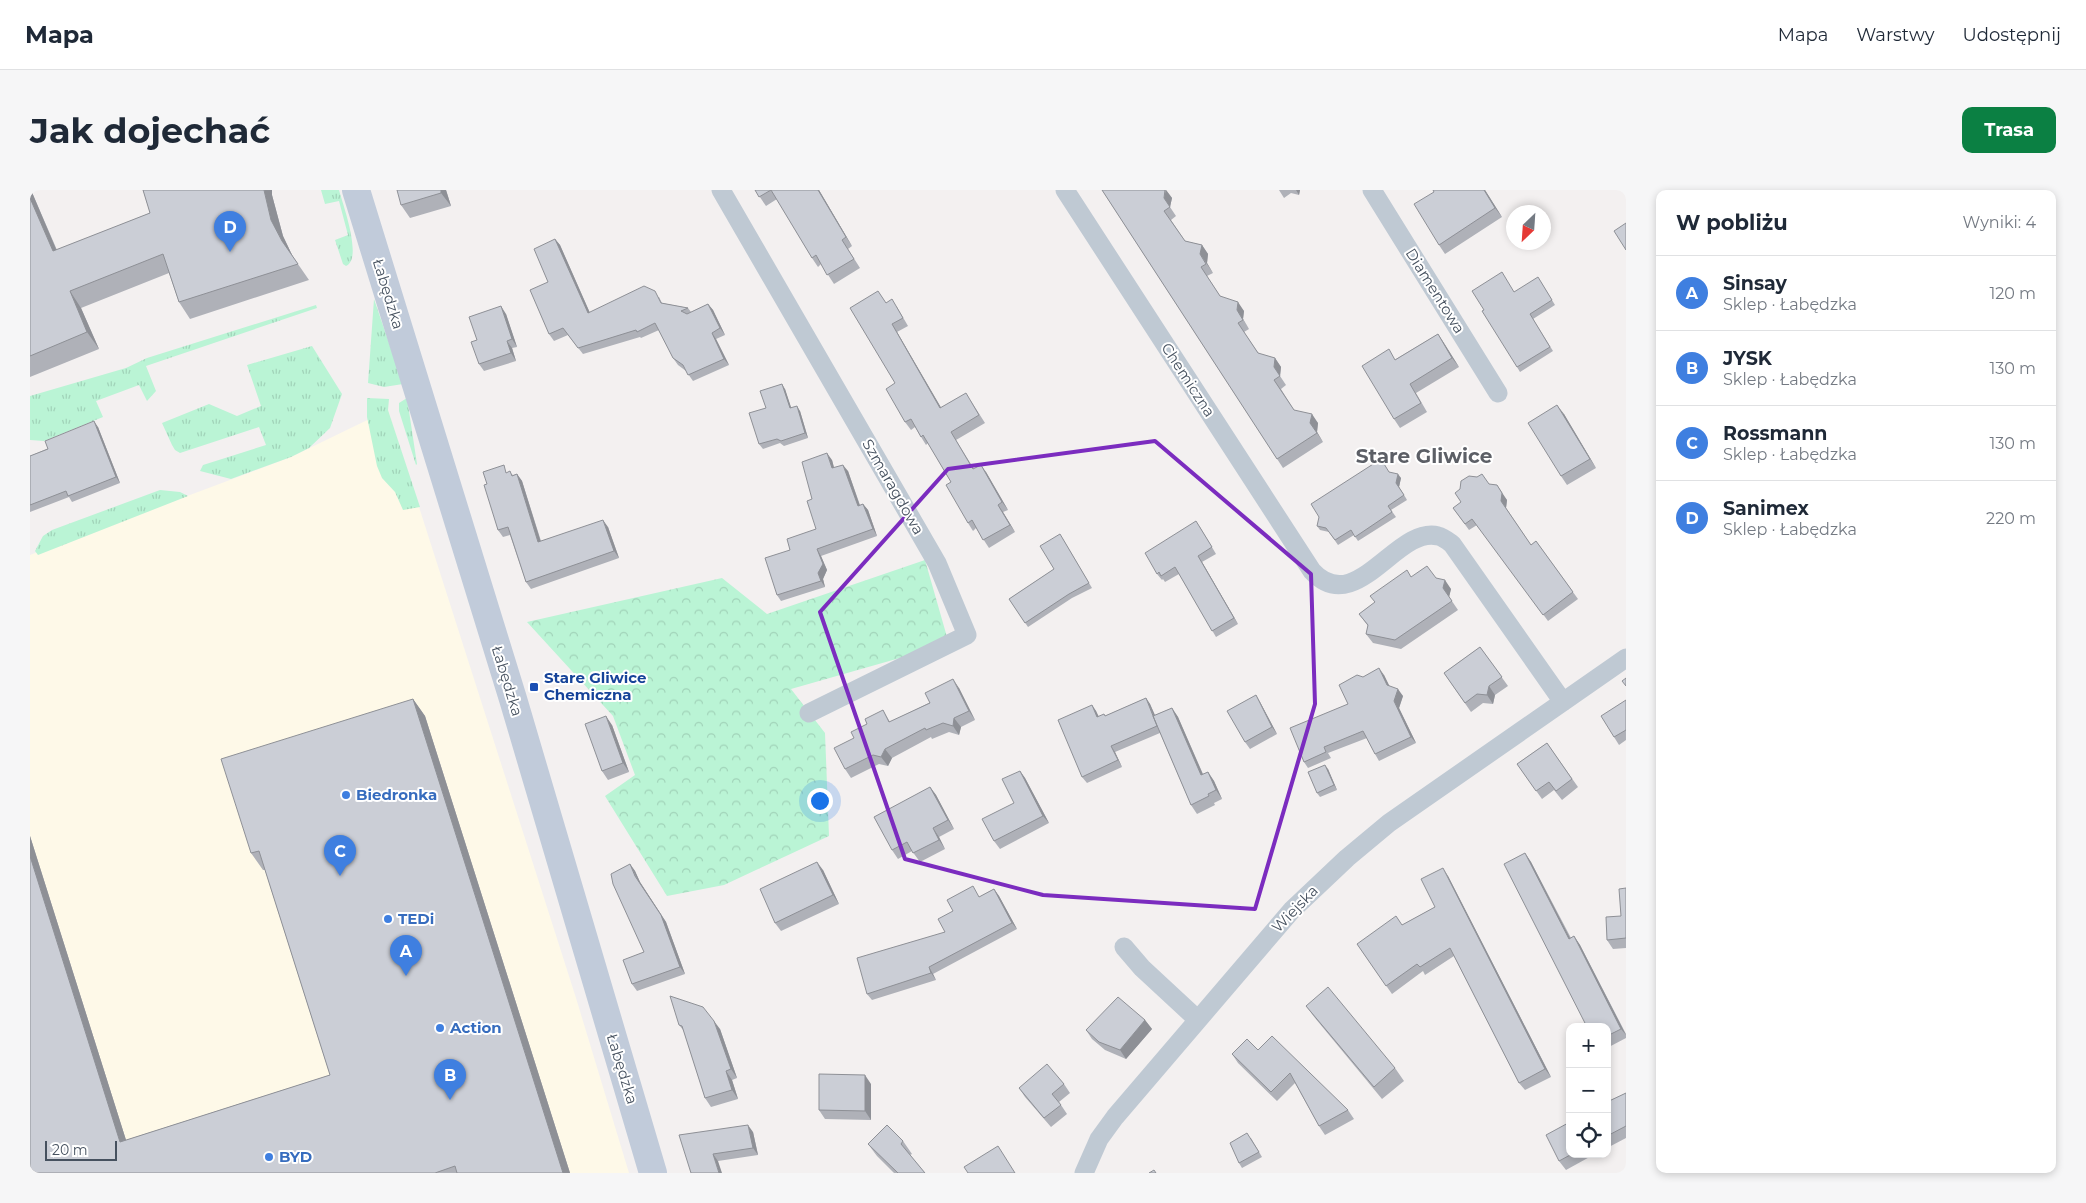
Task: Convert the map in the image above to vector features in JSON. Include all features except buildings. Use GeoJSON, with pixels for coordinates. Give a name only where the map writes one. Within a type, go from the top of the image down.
{"type":"FeatureCollection","features":[{"type":"Feature","properties":{"kind":"street","name":"Łabędzka"},"geometry":{"type":"LineString","coordinates":[[356,190],[510,690],[653,1173]]}},
{"type":"Feature","properties":{"kind":"street","name":"Szmaragdowa"},"geometry":{"type":"LineString","coordinates":[[721,190],[937,563],[967,635],[809,713]]}},
{"type":"Feature","properties":{"kind":"street","name":"Chemiczna"},"geometry":{"type":"LineString","coordinates":[[1065,190],[1312,571],[1327,583],[1347,584],[1363,577],[1407,544],[1426,536],[1438,536],[1452,544],[1563,702]]}},
{"type":"Feature","properties":{"kind":"street","name":"Diamentowa"},"geometry":{"type":"LineString","coordinates":[[1372,190],[1498,393]]}},
{"type":"Feature","properties":{"kind":"street","name":"Wiejska"},"geometry":{"type":"LineString","coordinates":[[1084,1173],[1099,1139],[1115,1116],[1292,910],[1354,852],[1389,823],[1626,658]]}},
{"type":"Feature","properties":{"kind":"street"},"geometry":{"type":"LineString","coordinates":[[1124,947],[1142,968],[1197,1019]]}},
{"type":"Feature","properties":{"kind":"highlighted area"},"geometry":{"type":"Polygon","coordinates":[[[1155,441],[1311,574],[1315,704],[1255,909],[1043,895],[905,859],[820,612],[948,469],[1155,441]]]}},
{"type":"Feature","properties":{"kind":"shaded area"},"geometry":{"type":"Polygon","coordinates":[[[388,410],[576,998],[629,1173],[30,1173],[30,555],[291,457],[388,410]]]}},
{"type":"Feature","properties":{"kind":"green space"},"geometry":{"type":"Polygon","coordinates":[[[321,190],[339,190],[350,231],[353,253],[351,261],[346,266],[343,264],[335,240],[348,235],[339,201],[325,204],[321,190]]]}},
{"type":"Feature","properties":{"kind":"green space"},"geometry":{"type":"Polygon","coordinates":[[[374,299],[403,384],[384,387],[368,383],[374,299]]]}},
{"type":"Feature","properties":{"kind":"green space"},"geometry":{"type":"Polygon","coordinates":[[[316,305],[317,308],[146,366],[156,391],[147,401],[139,385],[96,401],[103,417],[44,441],[30,440],[30,396],[126,368],[147,358],[316,305]]]}},
{"type":"Feature","properties":{"kind":"green space"},"geometry":{"type":"Polygon","coordinates":[[[312,346],[342,394],[330,428],[309,448],[291,457],[231,479],[200,471],[203,465],[266,445],[259,427],[180,453],[175,450],[162,423],[209,404],[237,416],[261,406],[247,365],[312,346]]]}},
{"type":"Feature","properties":{"kind":"green space"},"geometry":{"type":"Polygon","coordinates":[[[367,398],[389,399],[388,410],[420,507],[403,510],[395,492],[382,478],[377,466],[367,417],[367,398]]]}},
{"type":"Feature","properties":{"kind":"green space"},"geometry":{"type":"Polygon","coordinates":[[[407,398],[416,465],[399,411],[399,403],[407,398]]]}},
{"type":"Feature","properties":{"kind":"green space"},"geometry":{"type":"Polygon","coordinates":[[[160,490],[180,492],[188,496],[38,555],[35,551],[43,536],[52,530],[160,490]]]}},
{"type":"Feature","properties":{"kind":"green space"},"geometry":{"type":"Polygon","coordinates":[[[925,560],[949,644],[791,689],[825,733],[829,836],[724,885],[667,896],[605,796],[635,775],[613,716],[527,622],[722,578],[767,614],[925,560]]]}},
{"type":"Feature","properties":{"kind":"place","name":"Sanimex"},"geometry":{"type":"Point","coordinates":[230,252]}},
{"type":"Feature","properties":{"kind":"place","name":"Stare Gliwice Chemiczna"},"geometry":{"type":"Point","coordinates":[534,687]}},
{"type":"Feature","properties":{"kind":"place","name":"Biedronka"},"geometry":{"type":"Point","coordinates":[346,795]}},
{"type":"Feature","properties":{"kind":"place","name":"Rossmann"},"geometry":{"type":"Point","coordinates":[340,876]}},
{"type":"Feature","properties":{"kind":"place","name":"TEDi"},"geometry":{"type":"Point","coordinates":[388,919]}},
{"type":"Feature","properties":{"kind":"place","name":"Sinsay"},"geometry":{"type":"Point","coordinates":[406,976]}},
{"type":"Feature","properties":{"kind":"place","name":"Action"},"geometry":{"type":"Point","coordinates":[440,1028]}},
{"type":"Feature","properties":{"kind":"place","name":"JYSK"},"geometry":{"type":"Point","coordinates":[450,1100]}},
{"type":"Feature","properties":{"kind":"place","name":"BYD"},"geometry":{"type":"Point","coordinates":[269,1157]}},
{"type":"Feature","properties":{"kind":"district","name":"Stare Gliwice"},"geometry":{"type":"Point","coordinates":[1424,456]}}]}
